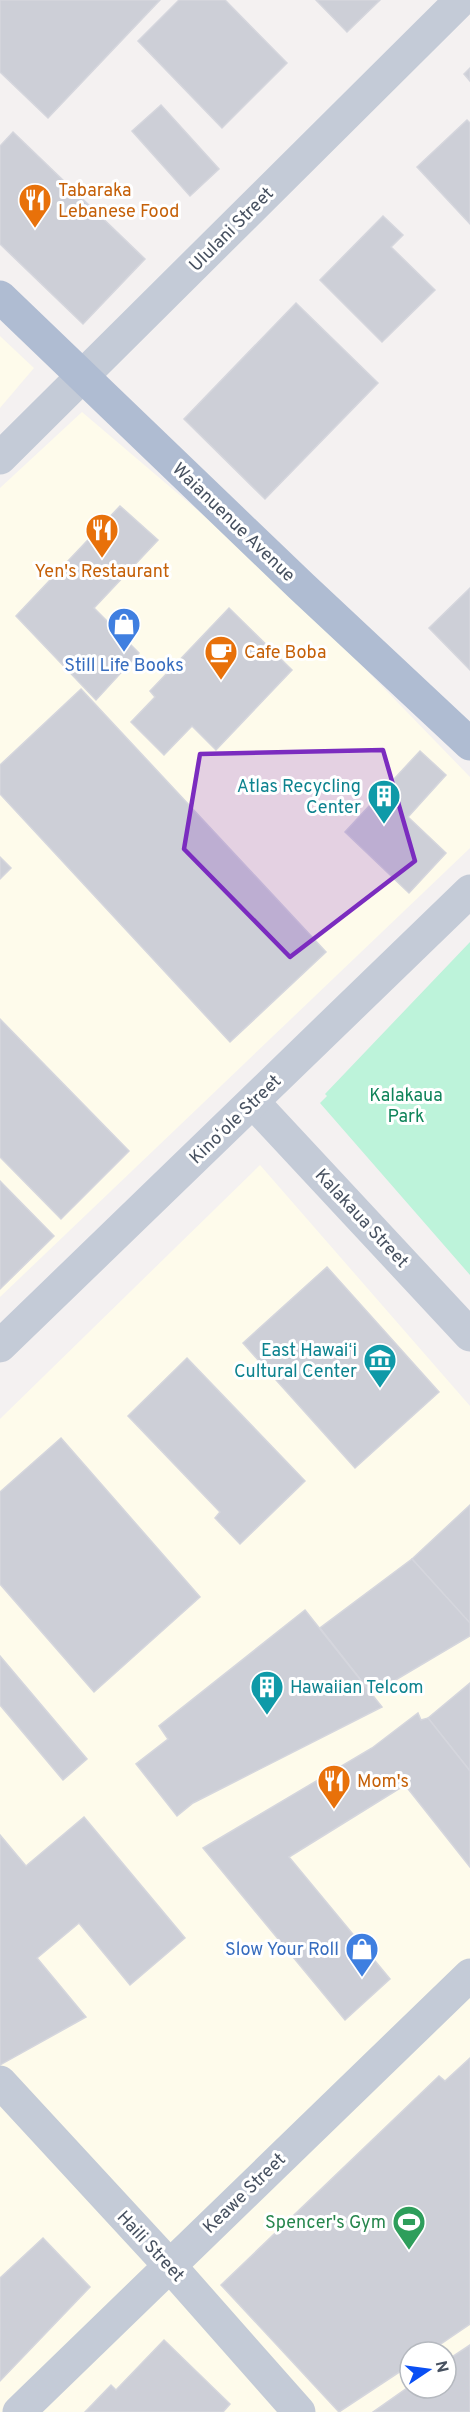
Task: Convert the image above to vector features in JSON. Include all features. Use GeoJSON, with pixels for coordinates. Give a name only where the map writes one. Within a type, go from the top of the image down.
{"type":"FeatureCollection","features":[{"type":"Feature","properties":{"kind":"main road","name":"Waianuenue Avenue"},"geometry":{"type":"LineString","coordinates":[[0,297],[309,594],[470,744]]}},
{"type":"Feature","properties":{"kind":"street","name":"Ululani Street"},"geometry":{"type":"LineString","coordinates":[[0,458],[461,0]]}},
{"type":"Feature","properties":{"kind":"street","name":"Kinoʻole Street"},"geometry":{"type":"LineString","coordinates":[[0,1347],[470,891]]}},
{"type":"Feature","properties":{"kind":"street","name":"Kalakaua Street"},"geometry":{"type":"LineString","coordinates":[[254,1102],[470,1335]]}},
{"type":"Feature","properties":{"kind":"street","name":"Keawe Street"},"geometry":{"type":"LineString","coordinates":[[19,2412],[470,1975]]}},
{"type":"Feature","properties":{"kind":"street","name":"Haili Street"},"geometry":{"type":"LineString","coordinates":[[0,2082],[170,2266],[299,2412]]}},
{"type":"Feature","properties":{"kind":"highlighted area"},"geometry":{"type":"Polygon","coordinates":[[[383,750],[415,861],[290,957],[184,849],[200,754],[383,750]]]}},
{"type":"Feature","properties":{"kind":"shaded area"},"geometry":{"type":"Polygon","coordinates":[[[0,336],[34,368],[0,408],[0,336]]]}},
{"type":"Feature","properties":{"kind":"shaded area"},"geometry":{"type":"Polygon","coordinates":[[[82,412],[276,577],[470,777],[470,848],[0,1297],[0,488],[82,412]]]}},
{"type":"Feature","properties":{"kind":"shaded area"},"geometry":{"type":"Polygon","coordinates":[[[260,1165],[470,1406],[470,2412],[0,2412],[0,1419],[260,1165]]]}},
{"type":"Feature","properties":{"kind":"green space","name":"Kalakaua Park"},"geometry":{"type":"Polygon","coordinates":[[[470,942],[470,1275],[320,1103],[327,1096],[325,1094],[470,942]]]}},
{"type":"Feature","properties":{"kind":"building"},"geometry":{"type":"Polygon","coordinates":[[[0,0],[160,0],[48,118],[0,72],[0,0]]]}},
{"type":"Feature","properties":{"kind":"building"},"geometry":{"type":"Polygon","coordinates":[[[179,0],[225,0],[287,63],[222,128],[138,41],[179,0]]]}},
{"type":"Feature","properties":{"kind":"building"},"geometry":{"type":"Polygon","coordinates":[[[316,0],[380,0],[347,32],[316,0]]]}},
{"type":"Feature","properties":{"kind":"building"},"geometry":{"type":"Polygon","coordinates":[[[470,68],[470,81],[464,74],[470,68]]]}},
{"type":"Feature","properties":{"kind":"building"},"geometry":{"type":"Polygon","coordinates":[[[161,105],[219,169],[190,196],[132,131],[161,105]]]}},
{"type":"Feature","properties":{"kind":"building"},"geometry":{"type":"Polygon","coordinates":[[[467,120],[470,123],[470,224],[417,167],[467,120]]]}},
{"type":"Feature","properties":{"kind":"building"},"geometry":{"type":"Polygon","coordinates":[[[13,132],[145,259],[83,324],[0,244],[0,146],[13,132]]]}},
{"type":"Feature","properties":{"kind":"building"},"geometry":{"type":"Polygon","coordinates":[[[383,216],[403,235],[391,247],[435,290],[382,342],[320,280],[383,216]]]}},
{"type":"Feature","properties":{"kind":"building"},"geometry":{"type":"Polygon","coordinates":[[[296,303],[378,383],[265,499],[184,419],[296,303]]]}},
{"type":"Feature","properties":{"kind":"building"},"geometry":{"type":"Polygon","coordinates":[[[120,506],[158,540],[94,608],[139,653],[96,700],[16,616],[120,506]]]}},
{"type":"Feature","properties":{"kind":"building"},"geometry":{"type":"Polygon","coordinates":[[[470,588],[470,670],[429,628],[470,588]]]}},
{"type":"Feature","properties":{"kind":"building","name":"Cafe Boba"},"geometry":{"type":"Polygon","coordinates":[[[229,608],[292,670],[216,750],[192,726],[164,755],[131,722],[155,697],[150,691],[229,608]]]}},
{"type":"Feature","properties":{"kind":"building"},"geometry":{"type":"Polygon","coordinates":[[[81,689],[326,952],[230,1042],[0,794],[0,765],[81,689]]]}},
{"type":"Feature","properties":{"kind":"building","name":"Atlas Recycling Center"},"geometry":{"type":"Polygon","coordinates":[[[420,751],[446,775],[408,817],[446,853],[409,893],[345,832],[420,751]]]}},
{"type":"Feature","properties":{"kind":"building"},"geometry":{"type":"Polygon","coordinates":[[[0,857],[11,868],[0,879],[0,857]]]}},
{"type":"Feature","properties":{"kind":"building"},"geometry":{"type":"Polygon","coordinates":[[[0,1019],[129,1151],[61,1219],[0,1157],[0,1019]]]}},
{"type":"Feature","properties":{"kind":"building"},"geometry":{"type":"Polygon","coordinates":[[[0,1181],[54,1236],[0,1289],[0,1181]]]}},
{"type":"Feature","properties":{"kind":"building"},"geometry":{"type":"Polygon","coordinates":[[[327,1267],[439,1392],[355,1468],[243,1343],[327,1267]]]}},
{"type":"Feature","properties":{"kind":"building"},"geometry":{"type":"Polygon","coordinates":[[[187,1358],[305,1481],[240,1544],[215,1518],[220,1512],[128,1416],[187,1358]]]}},
{"type":"Feature","properties":{"kind":"building"},"geometry":{"type":"Polygon","coordinates":[[[61,1438],[200,1597],[94,1692],[0,1584],[0,1492],[61,1438]]]}},
{"type":"Feature","properties":{"kind":"building"},"geometry":{"type":"Polygon","coordinates":[[[470,1505],[470,1623],[412,1559],[470,1505]]]}},
{"type":"Feature","properties":{"kind":"building"},"geometry":{"type":"Polygon","coordinates":[[[412,1559],[470,1623],[470,1636],[372,1694],[320,1628],[412,1559]]]}},
{"type":"Feature","properties":{"kind":"building","name":"Hawaiian Telcom"},"geometry":{"type":"Polygon","coordinates":[[[305,1610],[382,1707],[193,1803],[177,1816],[136,1764],[168,1739],[159,1726],[305,1610]]]}},
{"type":"Feature","properties":{"kind":"building"},"geometry":{"type":"Polygon","coordinates":[[[0,1656],[87,1759],[63,1780],[0,1705],[0,1656]]]}},
{"type":"Feature","properties":{"kind":"building"},"geometry":{"type":"Polygon","coordinates":[[[470,1683],[470,1771],[428,1718],[470,1683]]]}},
{"type":"Feature","properties":{"kind":"building"},"geometry":{"type":"Polygon","coordinates":[[[418,1713],[421,1720],[428,1718],[470,1771],[470,1867],[405,1785],[289,1857],[390,1979],[345,2020],[203,1848],[372,1748],[418,1713]]]}},
{"type":"Feature","properties":{"kind":"building"},"geometry":{"type":"Polygon","coordinates":[[[84,1817],[185,1938],[130,1985],[79,1923],[37,1958],[86,2017],[0,2065],[0,1835],[26,1866],[84,1817]]]}},
{"type":"Feature","properties":{"kind":"building"},"geometry":{"type":"Polygon","coordinates":[[[470,2058],[470,2324],[447,2340],[398,2340],[398,2373],[339,2412],[221,2285],[439,2076],[445,2081],[470,2058]]]}},
{"type":"Feature","properties":{"kind":"building"},"geometry":{"type":"Polygon","coordinates":[[[43,2238],[90,2287],[0,2381],[0,2278],[43,2238]]]}},
{"type":"Feature","properties":{"kind":"building"},"geometry":{"type":"Polygon","coordinates":[[[164,2340],[230,2404],[223,2412],[85,2412],[111,2385],[116,2390],[164,2340]]]}},
{"type":"Feature","properties":{"kind":"building"},"geometry":{"type":"Polygon","coordinates":[[[470,2345],[470,2412],[373,2412],[398,2394],[398,2400],[458,2400],[458,2353],[470,2345]]]}},
{"type":"Feature","properties":{"kind":"place","name":"Tabaraka Lebanese Food"},"geometry":{"type":"Point","coordinates":[35,229]}},
{"type":"Feature","properties":{"kind":"place","name":"Yen's Restaurant"},"geometry":{"type":"Point","coordinates":[102,559]}},
{"type":"Feature","properties":{"kind":"place","name":"Still Life Books"},"geometry":{"type":"Point","coordinates":[124,653]}},
{"type":"Feature","properties":{"kind":"place","name":"Cafe Boba"},"geometry":{"type":"Point","coordinates":[221,681]}},
{"type":"Feature","properties":{"kind":"place","name":"Atlas Recycling Center"},"geometry":{"type":"Point","coordinates":[384,825]}},
{"type":"Feature","properties":{"kind":"place","name":"East Hawaiʻi Cultural Center"},"geometry":{"type":"Point","coordinates":[380,1389]}},
{"type":"Feature","properties":{"kind":"place","name":"Hawaiian Telcom"},"geometry":{"type":"Point","coordinates":[267,1716]}},
{"type":"Feature","properties":{"kind":"place","name":"Mom's"},"geometry":{"type":"Point","coordinates":[334,1810]}},
{"type":"Feature","properties":{"kind":"place","name":"Slow Your Roll"},"geometry":{"type":"Point","coordinates":[362,1978]}},
{"type":"Feature","properties":{"kind":"place","name":"Spencer's Gym"},"geometry":{"type":"Point","coordinates":[409,2251]}}]}
